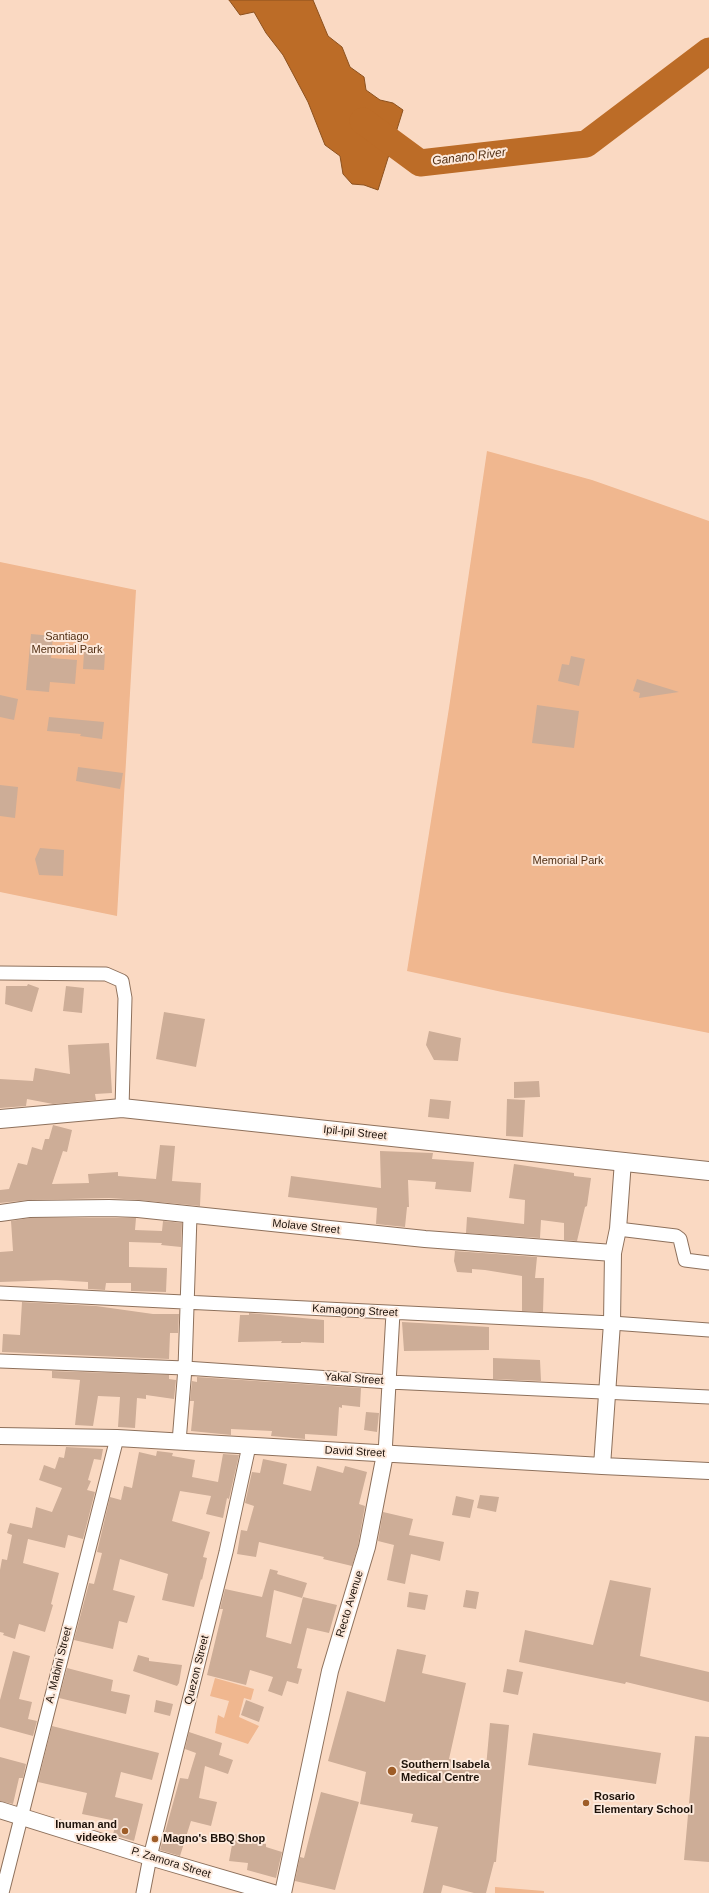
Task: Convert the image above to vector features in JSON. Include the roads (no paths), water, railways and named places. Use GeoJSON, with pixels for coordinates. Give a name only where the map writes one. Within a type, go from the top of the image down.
{"type":"FeatureCollection","features":[{"type":"Feature","properties":{"kind":"main road","name":"Ipil-ipil Street"},"geometry":{"type":"LineString","coordinates":[[0,1119],[122,1108],[709,1171]]}},
{"type":"Feature","properties":{"kind":"street"},"geometry":{"type":"LineString","coordinates":[[0,973],[106,974],[122,981],[125,998],[122,1108]]}},
{"type":"Feature","properties":{"kind":"street"},"geometry":{"type":"LineString","coordinates":[[602,1466],[606,1391],[612,1323],[613,1253],[618,1229],[622,1161]]}},
{"type":"Feature","properties":{"kind":"street","name":"Molave Street"},"geometry":{"type":"LineString","coordinates":[[0,1214],[29,1209],[109,1208],[165,1211],[190,1216],[424,1239],[613,1253]]}},
{"type":"Feature","properties":{"kind":"street"},"geometry":{"type":"LineString","coordinates":[[179,1442],[185,1368],[190,1216]]}},
{"type":"Feature","properties":{"kind":"street"},"geometry":{"type":"LineString","coordinates":[[618,1229],[676,1236],[680,1239],[685,1260],[709,1263]]}},
{"type":"Feature","properties":{"kind":"street","name":"Kamagong Street"},"geometry":{"type":"LineString","coordinates":[[0,1293],[612,1323],[709,1330]]}},
{"type":"Feature","properties":{"kind":"street","name":"Recto Avenue"},"geometry":{"type":"LineString","coordinates":[[283,1893],[330,1671],[367,1547],[385,1454],[393,1313]]}},
{"type":"Feature","properties":{"kind":"street","name":"Yakal Street"},"geometry":{"type":"LineString","coordinates":[[0,1361],[185,1368],[389,1382],[709,1397]]}},
{"type":"Feature","properties":{"kind":"street","name":"David Street"},"geometry":{"type":"LineString","coordinates":[[0,1436],[118,1438],[709,1471]]}},
{"type":"Feature","properties":{"kind":"street","name":"A. Mabini Street"},"geometry":{"type":"LineString","coordinates":[[2,1893],[20,1815],[118,1438]]}},
{"type":"Feature","properties":{"kind":"street","name":"Quezon Street"},"geometry":{"type":"LineString","coordinates":[[143,1893],[150,1857],[226,1552],[249,1446]]}},
{"type":"Feature","properties":{"kind":"street","name":"P. Zamora Street"},"geometry":{"type":"LineString","coordinates":[[0,1810],[20,1815],[150,1857],[273,1893]]}},
{"type":"Feature","properties":{"kind":"waterway","name":"Ganano River"},"geometry":{"type":"LineString","coordinates":[[363,121],[420,163],[586,144],[709,51]]}},
{"type":"Feature","properties":{"kind":"place","name":"Southern Isabela Medical Centre"},"geometry":{"type":"Point","coordinates":[392,1771]}},
{"type":"Feature","properties":{"kind":"place","name":"Rosario Elementary School"},"geometry":{"type":"Point","coordinates":[586,1803]}},
{"type":"Feature","properties":{"kind":"place","name":"Inuman and videoke"},"geometry":{"type":"Point","coordinates":[125,1831]}},
{"type":"Feature","properties":{"kind":"place","name":"Magno's BBQ Shop"},"geometry":{"type":"Point","coordinates":[155,1839]}},
{"type":"Feature","properties":{"kind":"park label","name":"Santiago Memorial Park"},"geometry":{"type":"Point","coordinates":[67,643]}},
{"type":"Feature","properties":{"kind":"park label","name":"Memorial Park"},"geometry":{"type":"Point","coordinates":[568,861]}}]}
